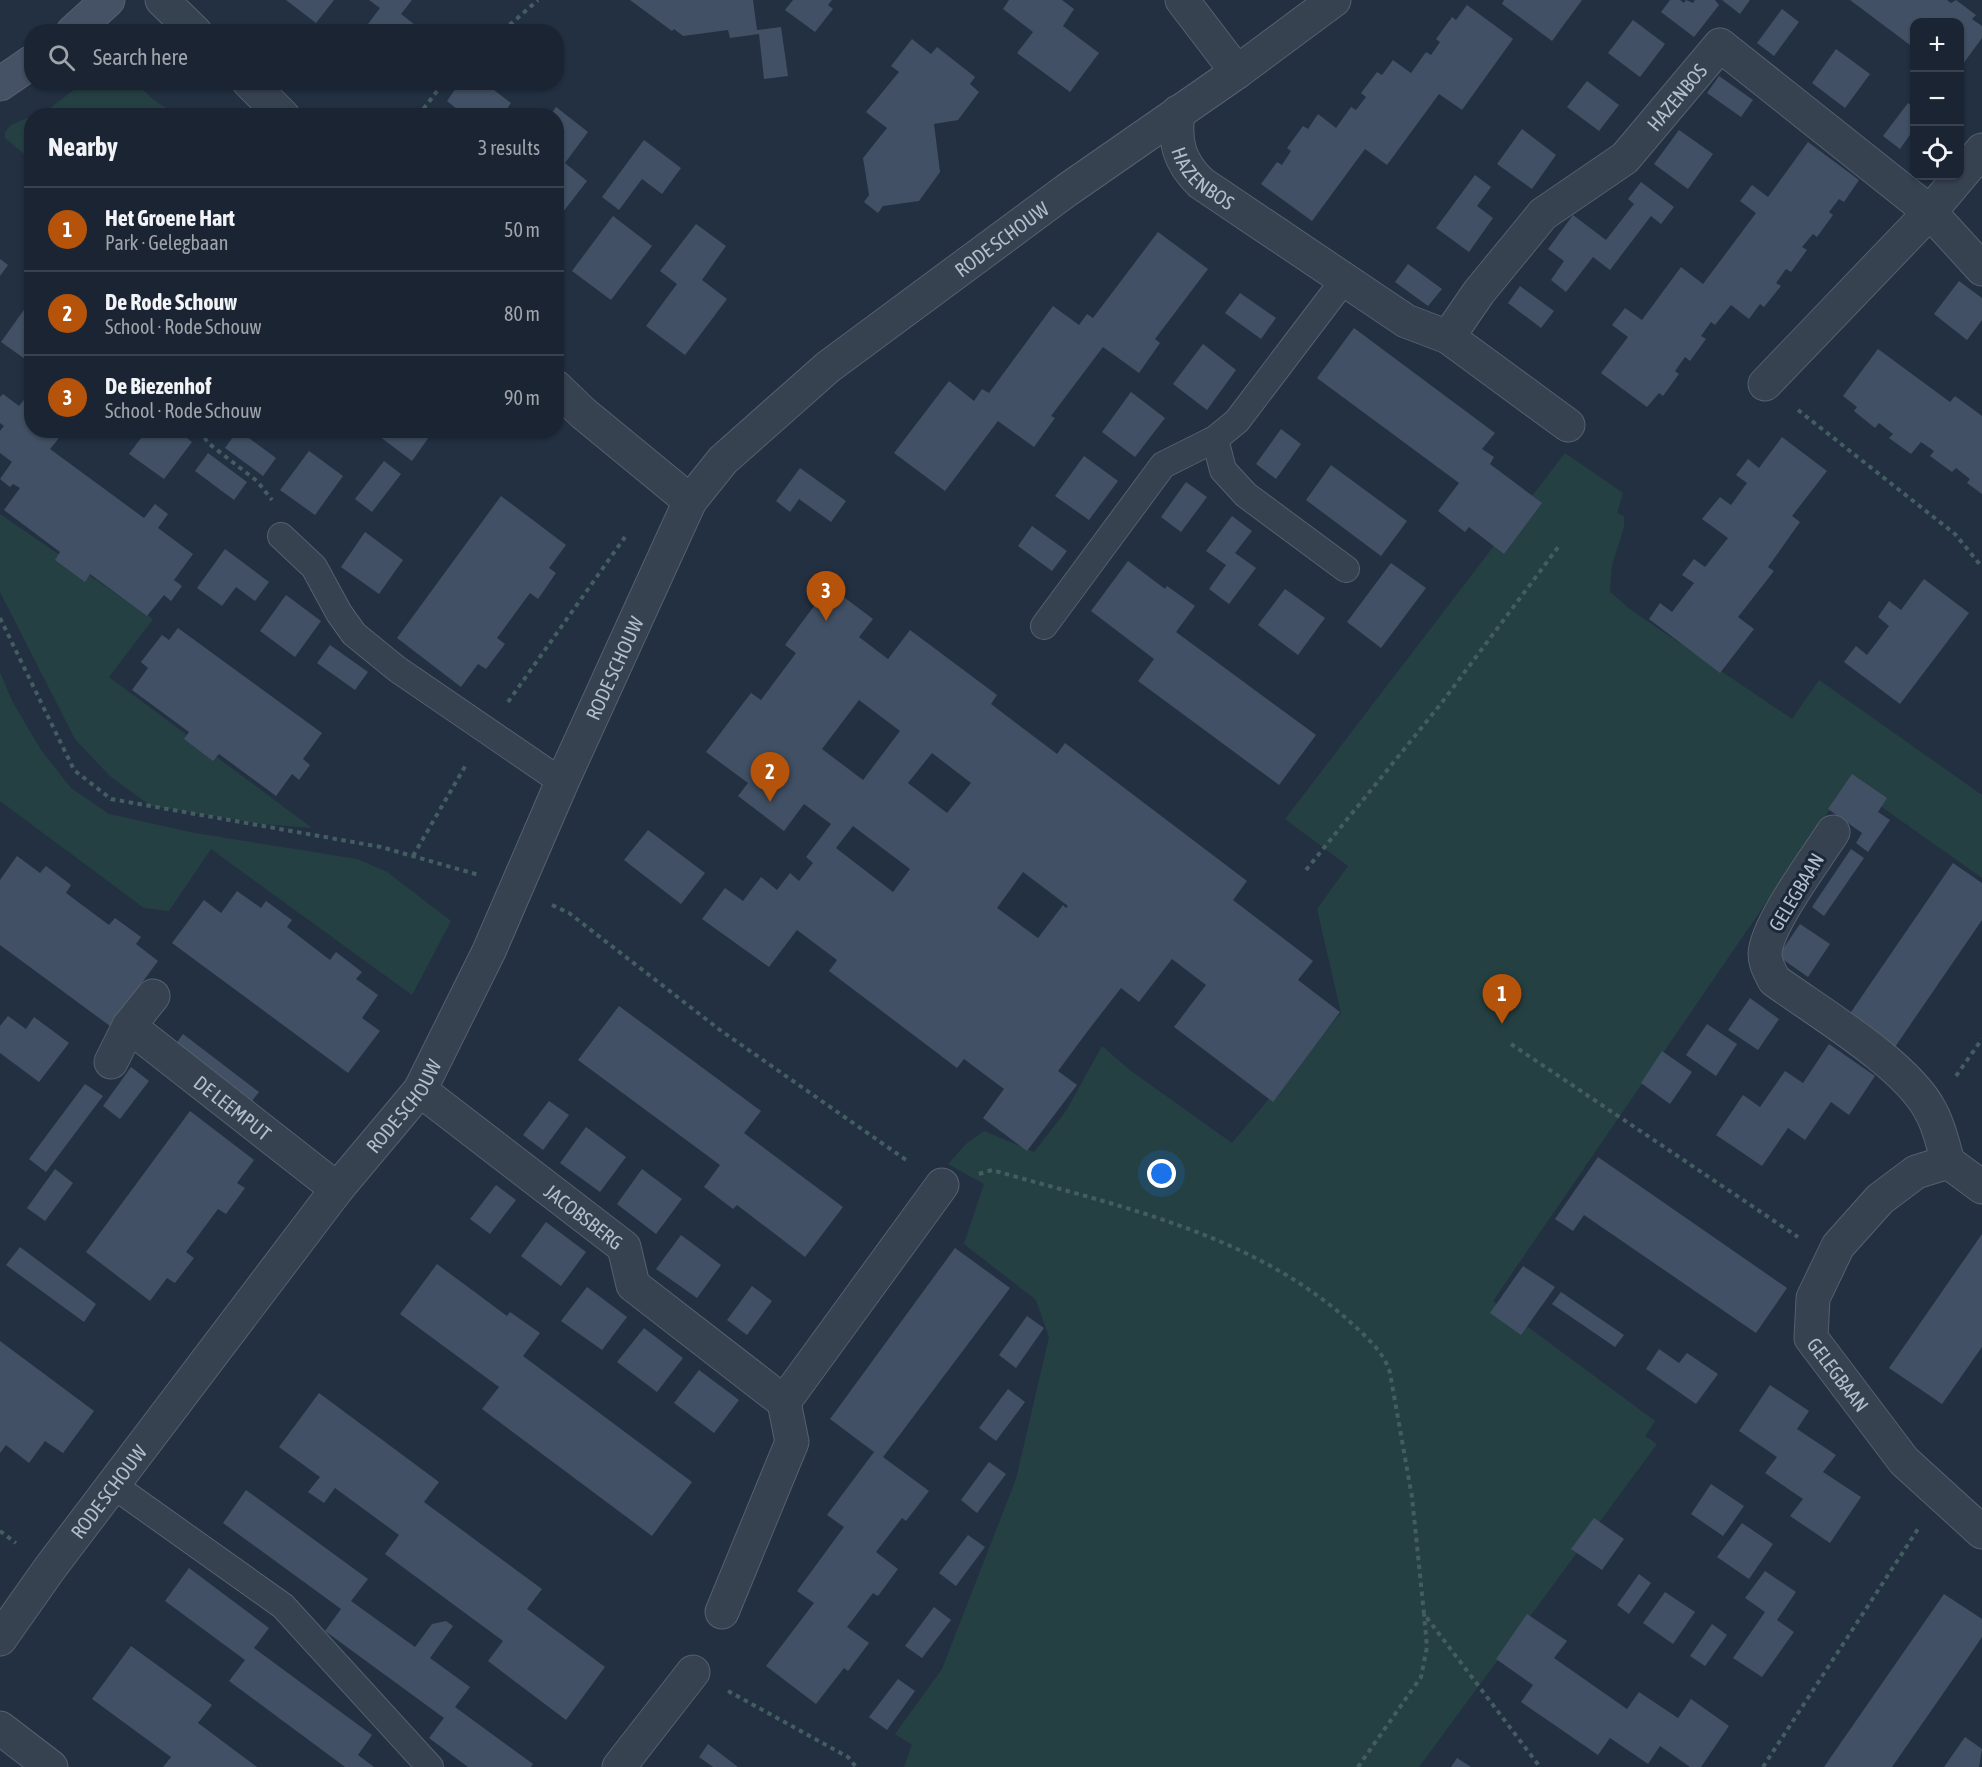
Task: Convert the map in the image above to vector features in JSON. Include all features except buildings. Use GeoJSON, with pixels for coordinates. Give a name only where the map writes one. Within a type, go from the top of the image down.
{"type":"FeatureCollection","features":[{"type":"Feature","properties":{"kind":"street"},"geometry":{"type":"LineString","coordinates":[[82,24],[108,0]]}},
{"type":"Feature","properties":{"kind":"street"},"geometry":{"type":"LineString","coordinates":[[162,0],[187,24]]}},
{"type":"Feature","properties":{"kind":"street"},"geometry":{"type":"LineString","coordinates":[[1182,0],[1237,72]]}},
{"type":"Feature","properties":{"kind":"street","name":"RODE SCHOUW"},"geometry":{"type":"LineString","coordinates":[[0,1639],[113,1485],[337,1189],[420,1090],[489,951],[562,782],[690,501],[723,460],[828,367],[1066,190],[1237,72],[1334,0]]}},
{"type":"Feature","properties":{"kind":"street","name":"HAZENBOS"},"geometry":{"type":"LineString","coordinates":[[1448,337],[1479,292],[1543,214],[1625,158],[1720,45],[1930,212],[1982,269]]}},
{"type":"Feature","properties":{"kind":"street"},"geometry":{"type":"LineString","coordinates":[[0,84],[24,68]]}},
{"type":"Feature","properties":{"kind":"street"},"geometry":{"type":"LineString","coordinates":[[257,90],[276,108]]}},
{"type":"Feature","properties":{"kind":"street","name":"HAZENBOS"},"geometry":{"type":"LineString","coordinates":[[1178,112],[1177,144],[1187,170],[1226,201],[1407,321],[1448,337],[1568,425]]}},
{"type":"Feature","properties":{"kind":"street"},"geometry":{"type":"LineString","coordinates":[[1765,384],[1930,212],[1982,150]]}},
{"type":"Feature","properties":{"kind":"street"},"geometry":{"type":"LineString","coordinates":[[564,395],[690,501]]}},
{"type":"Feature","properties":{"kind":"street","name":"GELEGBAAN"},"geometry":{"type":"LineString","coordinates":[[1833,832],[1770,932],[1765,952],[1766,965],[1774,980],[1893,1066],[1916,1087],[1931,1111],[1948,1162],[1916,1172],[1880,1199],[1838,1246],[1813,1298],[1811,1338],[1904,1461],[1982,1532]]}},
{"type":"Feature","properties":{"kind":"street"},"geometry":{"type":"LineString","coordinates":[[111,1062],[129,1026],[153,996]]}},
{"type":"Feature","properties":{"kind":"street","name":"DE LEEMPUT"},"geometry":{"type":"LineString","coordinates":[[129,1026],[337,1189]]}},
{"type":"Feature","properties":{"kind":"street","name":"JACOBSBERG"},"geometry":{"type":"LineString","coordinates":[[420,1090],[624,1247],[633,1284],[784,1402]]}},
{"type":"Feature","properties":{"kind":"street"},"geometry":{"type":"LineString","coordinates":[[1948,1162],[1982,1187]]}},
{"type":"Feature","properties":{"kind":"street"},"geometry":{"type":"LineString","coordinates":[[722,1612],[792,1442],[784,1402],[942,1185]]}},
{"type":"Feature","properties":{"kind":"street"},"geometry":{"type":"LineString","coordinates":[[619,1767],[693,1672]]}},
{"type":"Feature","properties":{"kind":"street"},"geometry":{"type":"LineString","coordinates":[[0,1728],[51,1767]]}},
{"type":"Feature","properties":{"kind":"lane"},"geometry":{"type":"LineString","coordinates":[[1044,626],[1163,465],[1215,439],[1237,421],[1344,280]]}},
{"type":"Feature","properties":{"kind":"lane"},"geometry":{"type":"LineString","coordinates":[[1215,439],[1223,470],[1246,495],[1346,569]]}},
{"type":"Feature","properties":{"kind":"lane"},"geometry":{"type":"LineString","coordinates":[[288,541],[314,567],[339,613],[354,634],[397,669],[562,782]]}},
{"type":"Feature","properties":{"kind":"lane"},"geometry":{"type":"LineString","coordinates":[[113,1485],[284,1606],[430,1767]]}},
{"type":"Feature","properties":{"kind":"path"},"geometry":{"type":"LineString","coordinates":[[510,24],[538,0]]}},
{"type":"Feature","properties":{"kind":"path"},"geometry":{"type":"LineString","coordinates":[[424,108],[438,90]]}},
{"type":"Feature","properties":{"kind":"path"},"geometry":{"type":"LineString","coordinates":[[1765,384],[1954,534],[1982,567]]}},
{"type":"Feature","properties":{"kind":"path"},"geometry":{"type":"LineString","coordinates":[[205,438],[208,443],[257,481],[285,517],[288,541]]}},
{"type":"Feature","properties":{"kind":"path"},"geometry":{"type":"LineString","coordinates":[[413,856],[488,730],[665,481]]}},
{"type":"Feature","properties":{"kind":"path"},"geometry":{"type":"LineString","coordinates":[[1306,870],[1440,705],[1559,546]]}},
{"type":"Feature","properties":{"kind":"path"},"geometry":{"type":"LineString","coordinates":[[0,618],[74,770],[111,799],[381,847],[516,888],[569,913],[720,1030],[942,1185],[992,1170],[1149,1214],[1244,1250],[1317,1294],[1387,1359],[1412,1497],[1427,1647],[1421,1677],[1358,1767]]}},
{"type":"Feature","properties":{"kind":"path"},"geometry":{"type":"LineString","coordinates":[[1511,1044],[1832,1259]]}},
{"type":"Feature","properties":{"kind":"path"},"geometry":{"type":"LineString","coordinates":[[1763,1767],[1940,1494]]}},
{"type":"Feature","properties":{"kind":"path"},"geometry":{"type":"LineString","coordinates":[[1424,1614],[1540,1767]]}},
{"type":"Feature","properties":{"kind":"path"},"geometry":{"type":"LineString","coordinates":[[693,1672],[848,1757],[856,1767]]}},
{"type":"Feature","properties":{"kind":"green space"},"geometry":{"type":"Polygon","coordinates":[[[74,90],[143,90],[166,108],[50,108],[74,90]]]}},
{"type":"Feature","properties":{"kind":"green space"},"geometry":{"type":"Polygon","coordinates":[[[24,119],[24,154],[5,138],[5,132],[11,125],[24,119]]]}},
{"type":"Feature","properties":{"kind":"green space"},"geometry":{"type":"Polygon","coordinates":[[[1565,453],[1623,493],[1617,513],[1624,516],[1624,527],[1612,565],[1610,592],[1631,610],[1792,719],[1819,680],[1982,795],[1982,878],[1848,783],[1493,1301],[1655,1421],[1645,1436],[1657,1444],[1419,1767],[904,1767],[912,1745],[895,1734],[942,1669],[1016,1479],[1049,1337],[1036,1300],[964,1244],[984,1184],[948,1164],[967,1143],[984,1131],[1034,1152],[1066,1111],[1102,1046],[1131,1071],[1232,1143],[1341,1013],[1317,909],[1348,866],[1285,819],[1565,453]]]}},
{"type":"Feature","properties":{"kind":"green space"},"geometry":{"type":"Polygon","coordinates":[[[0,514],[153,619],[109,677],[312,828],[262,824],[151,806],[110,776],[75,739],[0,592],[0,514]]]}},
{"type":"Feature","properties":{"kind":"green space"},"geometry":{"type":"Polygon","coordinates":[[[0,672],[12,701],[41,750],[71,788],[109,814],[195,833],[357,859],[387,872],[451,921],[412,995],[211,849],[169,911],[144,908],[0,801],[0,672]]]}},
{"type":"Feature","properties":{"kind":"place","name":"De Biezenhof"},"geometry":{"type":"Point","coordinates":[826,621]}},
{"type":"Feature","properties":{"kind":"place","name":"De Rode Schouw"},"geometry":{"type":"Point","coordinates":[770,802]}},
{"type":"Feature","properties":{"kind":"place","name":"Het Groene Hart"},"geometry":{"type":"Point","coordinates":[1502,1024]}}]}
